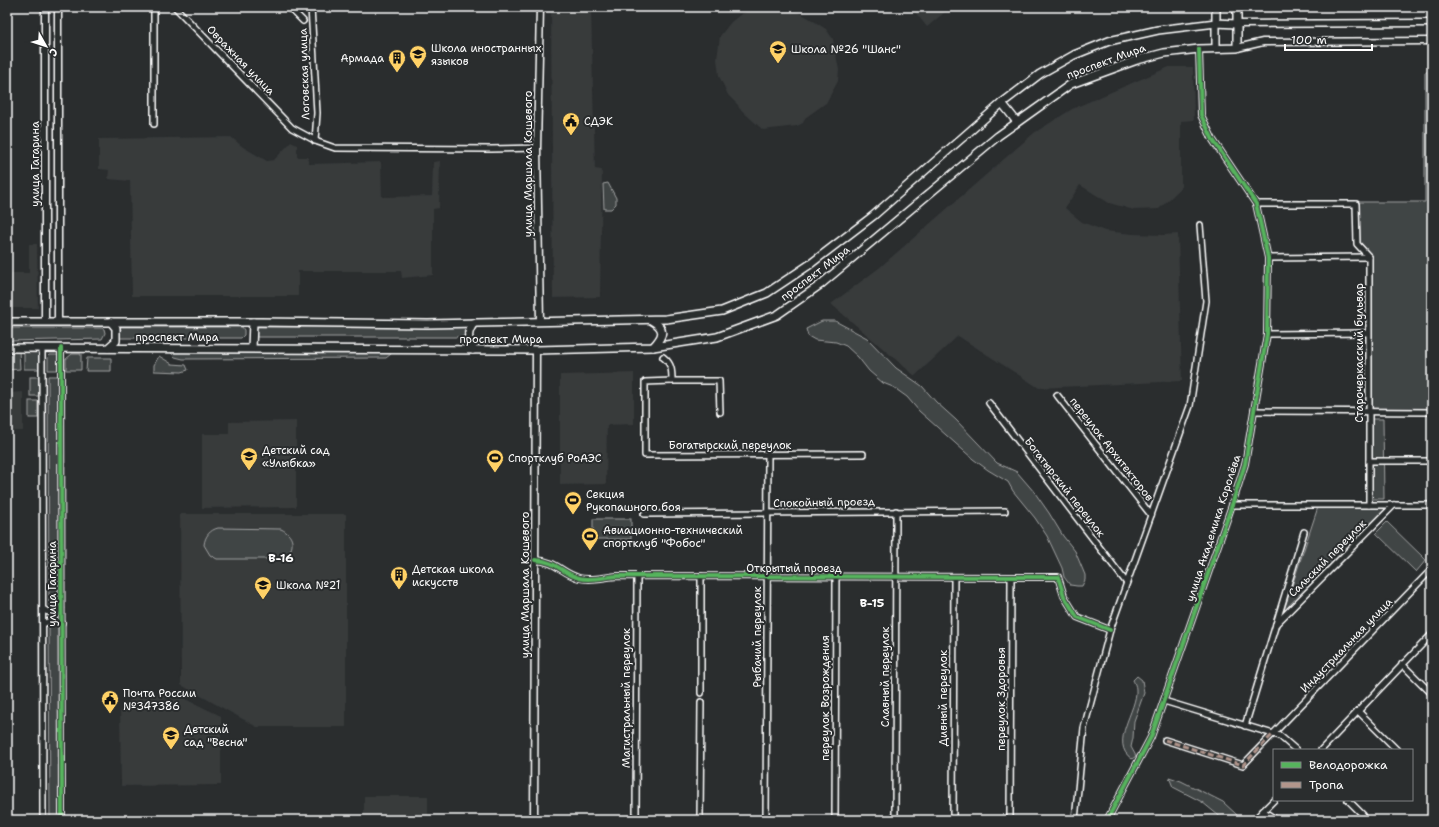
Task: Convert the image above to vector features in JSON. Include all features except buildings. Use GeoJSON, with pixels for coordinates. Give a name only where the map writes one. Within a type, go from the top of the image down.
{"type":"FeatureCollection","features":[{"type":"Feature","properties":{"kind":"main road"},"geometry":{"type":"LineString","coordinates":[[1216,7],[1216,48]]}},
{"type":"Feature","properties":{"kind":"main road"},"geometry":{"type":"LineString","coordinates":[[1236,48],[1237,7]]}},
{"type":"Feature","properties":{"kind":"main road","name":"проспект Мира"},"geometry":{"type":"LineString","coordinates":[[7,322],[428,324],[666,319],[722,311],[767,293],[809,266],[873,216],[1002,103],[1040,74],[1074,55],[1109,42],[1158,30],[1216,24],[1236,24]]}},
{"type":"Feature","properties":{"kind":"main road","name":"проспект Мира"},"geometry":{"type":"LineString","coordinates":[[7,348],[536,350],[653,347],[717,337],[777,315],[820,285],[1017,122],[1071,84],[1136,60],[1164,53],[1199,49],[1236,48]]}},
{"type":"Feature","properties":{"kind":"main road"},"geometry":{"type":"LineString","coordinates":[[1002,103],[1017,122]]}},
{"type":"Feature","properties":{"kind":"main road"},"geometry":{"type":"LineString","coordinates":[[650,319],[659,325],[662,333],[660,339],[653,347]]}},
{"type":"Feature","properties":{"kind":"main road"},"geometry":{"type":"LineString","coordinates":[[108,348],[116,341],[116,328],[111,322]]}},
{"type":"Feature","properties":{"kind":"main road"},"geometry":{"type":"LineString","coordinates":[[252,348],[253,322]]}},
{"type":"Feature","properties":{"kind":"main road"},"geometry":{"type":"LineString","coordinates":[[473,350],[468,339],[470,329],[474,323]]}},
{"type":"Feature","properties":{"kind":"street","name":"улица Гагарина"},"geometry":{"type":"LineString","coordinates":[[45,7],[45,322]]}},
{"type":"Feature","properties":{"kind":"street","name":"улица Гагарина"},"geometry":{"type":"LineString","coordinates":[[58,7],[58,322]]}},
{"type":"Feature","properties":{"kind":"street"},"geometry":{"type":"LineString","coordinates":[[154,7],[154,124]]}},
{"type":"Feature","properties":{"kind":"street","name":"Овражная улица"},"geometry":{"type":"LineString","coordinates":[[175,7],[292,128],[315,141],[335,148],[537,148]]}},
{"type":"Feature","properties":{"kind":"street","name":"Логовская улица"},"geometry":{"type":"LineString","coordinates":[[290,7],[302,21]]}},
{"type":"Feature","properties":{"kind":"street","name":"Логовская улица"},"geometry":{"type":"LineString","coordinates":[[311,7],[317,113],[315,141]]}},
{"type":"Feature","properties":{"kind":"street"},"geometry":{"type":"LineString","coordinates":[[540,7],[541,321]]}},
{"type":"Feature","properties":{"kind":"street","name":"улица Маршала Кошевого"},"geometry":{"type":"LineString","coordinates":[[540,7],[537,148],[541,321]]}},
{"type":"Feature","properties":{"kind":"street","name":"проспект Мира"},"geometry":{"type":"LineString","coordinates":[[1236,24],[1432,23]]}},
{"type":"Feature","properties":{"kind":"street","name":"проспект Мира"},"geometry":{"type":"LineString","coordinates":[[1236,48],[1263,42],[1432,41]]}},
{"type":"Feature","properties":{"kind":"street","name":"улица Академика Королёва"},"geometry":{"type":"LineString","coordinates":[[1107,820],[1151,736],[1232,505],[1245,464],[1267,334],[1268,258],[1256,204],[1213,140],[1201,115],[1199,49]]}},
{"type":"Feature","properties":{"kind":"street"},"geometry":{"type":"LineString","coordinates":[[1256,204],[1356,204],[1357,244],[1369,257]]}},
{"type":"Feature","properties":{"kind":"street"},"geometry":{"type":"LineString","coordinates":[[1075,820],[1084,728],[1110,630],[1190,406],[1206,301],[1200,225]]}},
{"type":"Feature","properties":{"kind":"street"},"geometry":{"type":"LineString","coordinates":[[1268,258],[1369,257]]}},
{"type":"Feature","properties":{"kind":"street","name":"Старочеркасский бульвар"},"geometry":{"type":"LineString","coordinates":[[1369,257],[1369,506]]}},
{"type":"Feature","properties":{"kind":"street"},"geometry":{"type":"LineString","coordinates":[[1267,334],[1368,333]]}},
{"type":"Feature","properties":{"kind":"street","name":"улица Гагарина"},"geometry":{"type":"LineString","coordinates":[[42,348],[43,820]]}},
{"type":"Feature","properties":{"kind":"street","name":"улица Гагарина"},"geometry":{"type":"LineString","coordinates":[[61,348],[62,820]]}},
{"type":"Feature","properties":{"kind":"street","name":"улица Маршала Кошевого"},"geometry":{"type":"LineString","coordinates":[[535,820],[536,350]]}},
{"type":"Feature","properties":{"kind":"street"},"geometry":{"type":"LineString","coordinates":[[663,357],[668,361],[672,368],[672,381],[719,381],[720,412]]}},
{"type":"Feature","properties":{"kind":"street","name":"Богатырский переулок"},"geometry":{"type":"LineString","coordinates":[[672,381],[644,382],[645,455],[863,454]]}},
{"type":"Feature","properties":{"kind":"street","name":"переулок Архитекторов"},"geometry":{"type":"LineString","coordinates":[[1057,395],[1151,515]]}},
{"type":"Feature","properties":{"kind":"street","name":"Богатырский переулок"},"geometry":{"type":"LineString","coordinates":[[989,404],[1126,582]]}},
{"type":"Feature","properties":{"kind":"street"},"geometry":{"type":"LineString","coordinates":[[1254,410],[1432,412]]}},
{"type":"Feature","properties":{"kind":"street","name":"Рыбачий переулок"},"geometry":{"type":"LineString","coordinates":[[766,820],[768,455]]}},
{"type":"Feature","properties":{"kind":"street"},"geometry":{"type":"LineString","coordinates":[[1369,461],[1432,461]]}},
{"type":"Feature","properties":{"kind":"street"},"geometry":{"type":"LineString","coordinates":[[1232,505],[1432,506]]}},
{"type":"Feature","properties":{"kind":"street","name":"Сальский переулок"},"geometry":{"type":"LineString","coordinates":[[1274,625],[1394,505]]}},
{"type":"Feature","properties":{"kind":"street","name":"Славный переулок"},"geometry":{"type":"LineString","coordinates":[[895,820],[896,511]]}},
{"type":"Feature","properties":{"kind":"street","name":"Спокойный проезд"},"geometry":{"type":"LineString","coordinates":[[644,514],[1005,511]]}},
{"type":"Feature","properties":{"kind":"street","name":"Сальский переулок"},"geometry":{"type":"LineString","coordinates":[[1245,726],[1274,625],[1304,532]]}},
{"type":"Feature","properties":{"kind":"street","name":"Открытый проезд"},"geometry":{"type":"LineString","coordinates":[[536,560],[555,564],[578,578],[587,579],[617,576],[1058,577],[1064,596],[1078,617],[1110,630]]}},
{"type":"Feature","properties":{"kind":"street","name":"Индустриальная улица"},"geometry":{"type":"LineString","coordinates":[[1165,740],[1243,765],[1432,569]]}},
{"type":"Feature","properties":{"kind":"street","name":"Магистральный переулок"},"geometry":{"type":"LineString","coordinates":[[636,820],[637,576]]}},
{"type":"Feature","properties":{"kind":"street"},"geometry":{"type":"LineString","coordinates":[[701,693],[702,576]]}},
{"type":"Feature","properties":{"kind":"street","name":"переулок Возрождения"},"geometry":{"type":"LineString","coordinates":[[834,820],[836,577]]}},
{"type":"Feature","properties":{"kind":"street","name":"Дивный переулок"},"geometry":{"type":"LineString","coordinates":[[953,820],[954,577]]}},
{"type":"Feature","properties":{"kind":"street","name":"переулок Здоровья"},"geometry":{"type":"LineString","coordinates":[[1010,820],[1011,577]]}},
{"type":"Feature","properties":{"kind":"street"},"geometry":{"type":"LineString","coordinates":[[43,609],[51,612],[61,608]]}},
{"type":"Feature","properties":{"kind":"street"},"geometry":{"type":"LineString","coordinates":[[43,624],[52,620],[62,623]]}},
{"type":"Feature","properties":{"kind":"street"},"geometry":{"type":"LineString","coordinates":[[1322,749],[1432,634]]}},
{"type":"Feature","properties":{"kind":"street"},"geometry":{"type":"LineString","coordinates":[[1402,664],[1432,694]]}},
{"type":"Feature","properties":{"kind":"street"},"geometry":{"type":"LineString","coordinates":[[1164,701],[1280,736],[1295,749]]}},
{"type":"Feature","properties":{"kind":"street"},"geometry":{"type":"LineString","coordinates":[[700,820],[701,702]]}},
{"type":"Feature","properties":{"kind":"street"},"geometry":{"type":"LineString","coordinates":[[1358,711],[1396,749]]}},
{"type":"Feature","properties":{"kind":"street"},"geometry":{"type":"LineString","coordinates":[[1254,820],[1273,801]]}},
{"type":"Feature","properties":{"kind":"street"},"geometry":{"type":"LineString","coordinates":[[1349,801],[1362,815]]}},
{"type":"Feature","properties":{"kind":"street"},"geometry":{"type":"LineString","coordinates":[[1263,811],[1277,820]]}},
{"type":"Feature","properties":{"kind":"shaded area"},"geometry":{"type":"Polygon","coordinates":[[[551,7],[591,7],[595,169],[602,170],[600,297],[553,298],[551,7]]]}},
{"type":"Feature","properties":{"kind":"shaded area","name":"Школа №26 \"Шанс\""},"geometry":{"type":"Polygon","coordinates":[[[762,7],[788,7],[826,29],[833,39],[839,70],[838,81],[826,103],[805,118],[803,123],[797,126],[763,130],[739,108],[728,95],[719,76],[717,59],[720,36],[731,22],[741,14],[762,7]]]}},
{"type":"Feature","properties":{"kind":"shaded area"},"geometry":{"type":"Polygon","coordinates":[[[911,7],[951,7],[927,27],[911,7]]]}},
{"type":"Feature","properties":{"kind":"shaded area"},"geometry":{"type":"Polygon","coordinates":[[[1169,67],[1193,67],[1194,120],[1181,121],[1181,188],[1159,209],[1134,210],[1109,203],[1080,185],[1065,208],[1082,222],[1105,231],[1133,234],[1178,234],[1182,381],[1039,388],[958,336],[915,376],[831,304],[879,268],[1034,133],[1072,109],[1169,67]]]}},
{"type":"Feature","properties":{"kind":"shaded area"},"geometry":{"type":"Polygon","coordinates":[[[1425,72],[1432,72],[1432,409],[1371,409],[1371,255],[1360,242],[1359,202],[1425,202],[1425,72]]]}},
{"type":"Feature","properties":{"kind":"shaded area"},"geometry":{"type":"Polygon","coordinates":[[[231,137],[243,147],[267,161],[274,160],[291,142],[297,145],[297,157],[308,157],[309,164],[381,162],[382,197],[432,196],[433,162],[440,161],[439,208],[433,209],[433,275],[402,278],[401,271],[298,271],[298,296],[132,296],[130,181],[108,179],[109,170],[99,169],[99,139],[231,137]]]}},
{"type":"Feature","properties":{"kind":"shaded area"},"geometry":{"type":"Polygon","coordinates":[[[608,183],[616,198],[616,204],[611,209],[604,209],[603,184],[608,183]]]}},
{"type":"Feature","properties":{"kind":"shaded area"},"geometry":{"type":"Polygon","coordinates":[[[29,244],[37,244],[38,308],[7,308],[7,273],[29,273],[29,244]]]}},
{"type":"Feature","properties":{"kind":"shaded area"},"geometry":{"type":"Polygon","coordinates":[[[822,321],[835,321],[867,338],[896,368],[922,386],[997,463],[1017,472],[1035,493],[1063,536],[1075,551],[1085,575],[1085,580],[1082,586],[1070,585],[1064,577],[1062,568],[1047,536],[1035,518],[1013,491],[1008,482],[973,459],[919,411],[907,397],[893,387],[883,383],[869,371],[858,357],[846,346],[836,342],[815,340],[808,336],[806,329],[822,321]]]}},
{"type":"Feature","properties":{"kind":"shaded area"},"geometry":{"type":"Polygon","coordinates":[[[467,326],[464,332],[466,337],[257,337],[255,334],[257,327],[467,326]]]}},
{"type":"Feature","properties":{"kind":"shaded area"},"geometry":{"type":"Polygon","coordinates":[[[118,327],[242,327],[244,330],[244,335],[241,338],[119,338],[121,329],[118,327]]]}},
{"type":"Feature","properties":{"kind":"shaded area"},"geometry":{"type":"Polygon","coordinates":[[[7,328],[102,328],[104,329],[105,333],[102,339],[7,341],[7,328]]]}},
{"type":"Feature","properties":{"kind":"shaded area"},"geometry":{"type":"Polygon","coordinates":[[[396,350],[386,358],[183,359],[175,357],[170,352],[396,350]]]}},
{"type":"Feature","properties":{"kind":"shaded area"},"geometry":{"type":"Polygon","coordinates":[[[7,351],[19,351],[20,369],[7,370],[7,351]]]}},
{"type":"Feature","properties":{"kind":"shaded area"},"geometry":{"type":"Polygon","coordinates":[[[24,351],[38,351],[41,355],[41,369],[24,369],[24,351]]]}},
{"type":"Feature","properties":{"kind":"shaded area"},"geometry":{"type":"Polygon","coordinates":[[[72,354],[81,354],[81,370],[66,370],[66,359],[72,354]]]}},
{"type":"Feature","properties":{"kind":"shaded area"},"geometry":{"type":"Polygon","coordinates":[[[50,355],[58,355],[59,370],[48,370],[48,357],[50,355]]]}},
{"type":"Feature","properties":{"kind":"shaded area"},"geometry":{"type":"Polygon","coordinates":[[[159,356],[172,364],[186,365],[188,370],[182,372],[154,371],[154,365],[159,356]]]}},
{"type":"Feature","properties":{"kind":"shaded area"},"geometry":{"type":"Polygon","coordinates":[[[87,358],[111,358],[111,371],[86,371],[87,358]]]}},
{"type":"Feature","properties":{"kind":"shaded area"},"geometry":{"type":"Polygon","coordinates":[[[634,373],[634,424],[607,425],[606,484],[560,485],[560,375],[634,373]]]}},
{"type":"Feature","properties":{"kind":"shaded area"},"geometry":{"type":"Polygon","coordinates":[[[48,376],[59,376],[59,606],[54,609],[49,608],[48,376]]]}},
{"type":"Feature","properties":{"kind":"shaded area"},"geometry":{"type":"Polygon","coordinates":[[[30,377],[41,377],[41,396],[30,396],[30,377]]]}},
{"type":"Feature","properties":{"kind":"shaded area"},"geometry":{"type":"Polygon","coordinates":[[[23,392],[23,431],[7,431],[7,393],[23,392]]]}},
{"type":"Feature","properties":{"kind":"shaded area"},"geometry":{"type":"Polygon","coordinates":[[[29,401],[38,401],[38,418],[29,418],[29,401]]]}},
{"type":"Feature","properties":{"kind":"shaded area"},"geometry":{"type":"Polygon","coordinates":[[[1371,419],[1383,419],[1384,499],[1372,499],[1371,419]]]}},
{"type":"Feature","properties":{"kind":"shaded area","name":"Детский сад «Улыбка»"},"geometry":{"type":"Polygon","coordinates":[[[296,421],[296,507],[202,508],[202,434],[229,434],[229,422],[296,421]]]}},
{"type":"Feature","properties":{"kind":"shaded area"},"geometry":{"type":"Polygon","coordinates":[[[1318,507],[1386,507],[1386,509],[1285,613],[1284,610],[1318,507]]]}},
{"type":"Feature","properties":{"kind":"shaded area","name":"Школа №21"},"geometry":{"type":"Polygon","coordinates":[[[180,514],[346,514],[346,727],[257,727],[181,685],[180,514]]]}},
{"type":"Feature","properties":{"kind":"shaded area"},"geometry":{"type":"Polygon","coordinates":[[[593,519],[631,519],[631,539],[593,539],[593,519]]]}},
{"type":"Feature","properties":{"kind":"shaded area"},"geometry":{"type":"Polygon","coordinates":[[[1387,522],[1426,560],[1416,572],[1376,533],[1387,522]]]}},
{"type":"Feature","properties":{"kind":"shaded area"},"geometry":{"type":"Polygon","coordinates":[[[218,528],[281,529],[289,535],[292,547],[290,552],[283,559],[217,559],[210,555],[204,545],[208,534],[218,528]]]}},
{"type":"Feature","properties":{"kind":"shaded area"},"geometry":{"type":"Polygon","coordinates":[[[58,623],[59,626],[60,820],[50,820],[49,624],[58,623]]]}},
{"type":"Feature","properties":{"kind":"shaded area"},"geometry":{"type":"Polygon","coordinates":[[[1137,676],[1142,680],[1144,693],[1134,721],[1131,747],[1136,756],[1132,759],[1125,752],[1123,735],[1133,707],[1136,688],[1133,680],[1137,676]]]}},
{"type":"Feature","properties":{"kind":"shaded area","name":"Детский сад \"Весна\""},"geometry":{"type":"Polygon","coordinates":[[[136,694],[175,694],[221,716],[221,785],[121,786],[120,710],[136,694]]]}},
{"type":"Feature","properties":{"kind":"shaded area"},"geometry":{"type":"Polygon","coordinates":[[[1169,777],[1181,781],[1223,802],[1237,815],[1236,820],[1224,820],[1202,802],[1173,787],[1169,777]]]}},
{"type":"Feature","properties":{"kind":"shaded area"},"geometry":{"type":"Polygon","coordinates":[[[364,796],[428,796],[428,820],[364,820],[364,796]]]}},
{"type":"Feature","properties":{"kind":"marked path"},"geometry":{"type":"LineString","coordinates":[[1165,740],[1243,765],[1273,734]]}},
{"type":"Feature","properties":{"kind":"cycle path"},"geometry":{"type":"LineString","coordinates":[[1107,820],[1151,737],[1232,505],[1245,464],[1267,334],[1268,258],[1256,204],[1213,140],[1201,115],[1199,49]]}},
{"type":"Feature","properties":{"kind":"cycle path"},"geometry":{"type":"LineString","coordinates":[[61,348],[62,820]]}},
{"type":"Feature","properties":{"kind":"cycle path"},"geometry":{"type":"LineString","coordinates":[[535,560],[554,565],[573,576],[588,579],[617,576],[1058,577],[1064,596],[1077,617],[1110,630]]}},
{"type":"Feature","properties":{"kind":"place","name":"Школа №26 \"Шанс\""},"geometry":{"type":"Point","coordinates":[778,64]}},
{"type":"Feature","properties":{"kind":"place","name":"Школа иностранных языков"},"geometry":{"type":"Point","coordinates":[418,69]}},
{"type":"Feature","properties":{"kind":"place","name":"Армада"},"geometry":{"type":"Point","coordinates":[397,73]}},
{"type":"Feature","properties":{"kind":"place","name":"СДЭК"},"geometry":{"type":"Point","coordinates":[571,136]}},
{"type":"Feature","properties":{"kind":"place","name":"Детский сад «Улыбка»"},"geometry":{"type":"Point","coordinates":[249,471]}},
{"type":"Feature","properties":{"kind":"place","name":"Спортклуб РоАЭС"},"geometry":{"type":"Point","coordinates":[495,473]}},
{"type":"Feature","properties":{"kind":"place","name":"Секция Рукопашного боя"},"geometry":{"type":"Point","coordinates":[573,515]}},
{"type":"Feature","properties":{"kind":"place","name":"Авиационно-технический спортклуб \"Фобос\""},"geometry":{"type":"Point","coordinates":[590,551]}},
{"type":"Feature","properties":{"kind":"place","name":"Детская школа искусств"},"geometry":{"type":"Point","coordinates":[399,590]}},
{"type":"Feature","properties":{"kind":"place","name":"Школа №21"},"geometry":{"type":"Point","coordinates":[263,600]}},
{"type":"Feature","properties":{"kind":"place","name":"Почта России №347386"},"geometry":{"type":"Point","coordinates":[110,714]}},
{"type":"Feature","properties":{"kind":"place","name":"Детский сад \"Весна\""},"geometry":{"type":"Point","coordinates":[171,750]}},
{"type":"Feature","properties":{"kind":"district","name":"В-16"},"geometry":{"type":"Point","coordinates":[281,558]}},
{"type":"Feature","properties":{"kind":"district","name":"В-15"},"geometry":{"type":"Point","coordinates":[872,603]}}]}
